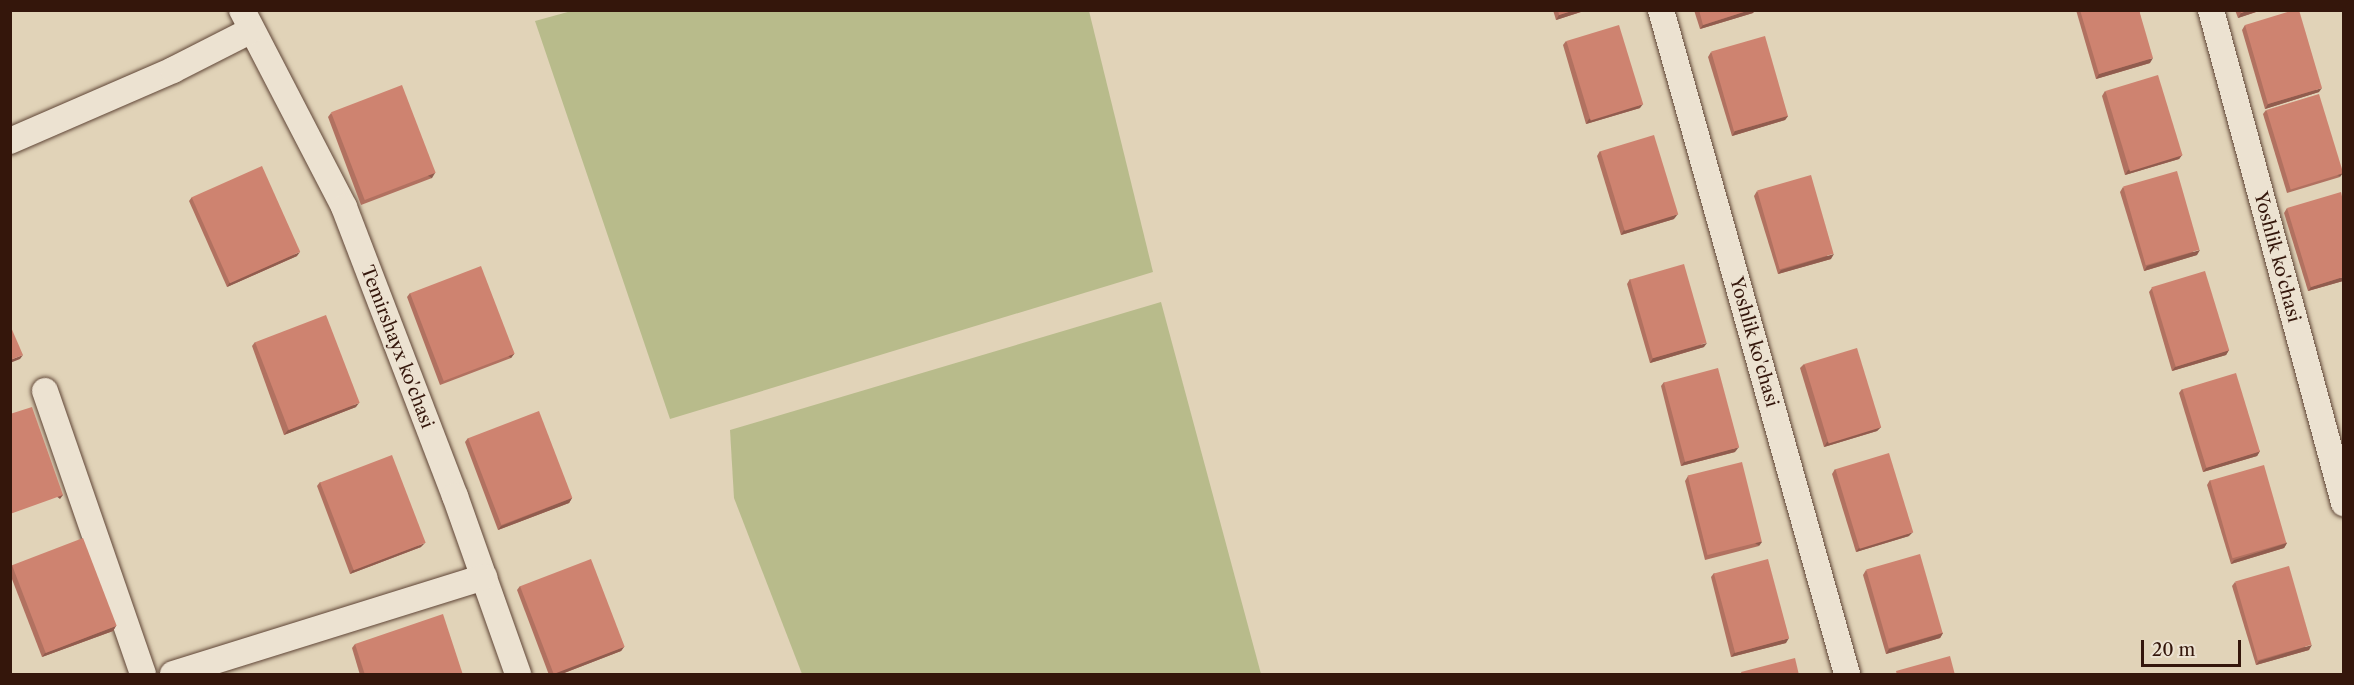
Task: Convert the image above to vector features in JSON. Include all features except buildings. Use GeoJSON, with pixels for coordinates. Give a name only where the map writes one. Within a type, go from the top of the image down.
{"type":"FeatureCollection","features":[{"type":"Feature","properties":{"kind":"street","name":"Yoshlik ko'chasi"},"geometry":{"type":"LineString","coordinates":[[1661,10],[1847,675]]}},
{"type":"Feature","properties":{"kind":"street","name":"Yoshlik ko'chasi"},"geometry":{"type":"LineString","coordinates":[[2211,10],[2343,503]]}},
{"type":"Feature","properties":{"kind":"street","name":"Temirshayx ko'chasi"},"geometry":{"type":"LineString","coordinates":[[10,141],[173,69],[246,20],[344,207],[451,485],[518,675]]}},
{"type":"Feature","properties":{"kind":"street"},"geometry":{"type":"LineString","coordinates":[[45,391],[143,675]]}},
{"type":"Feature","properties":{"kind":"street"},"geometry":{"type":"LineString","coordinates":[[172,675],[484,578]]}},
{"type":"Feature","properties":{"kind":"green space"},"geometry":{"type":"Polygon","coordinates":[[[575,10],[1089,11],[1153,272],[670,419],[535,21],[575,10]]]}},
{"type":"Feature","properties":{"kind":"green space"},"geometry":{"type":"Polygon","coordinates":[[[1161,302],[1261,674],[802,674],[734,498],[730,430],[1161,302]]]}}]}
